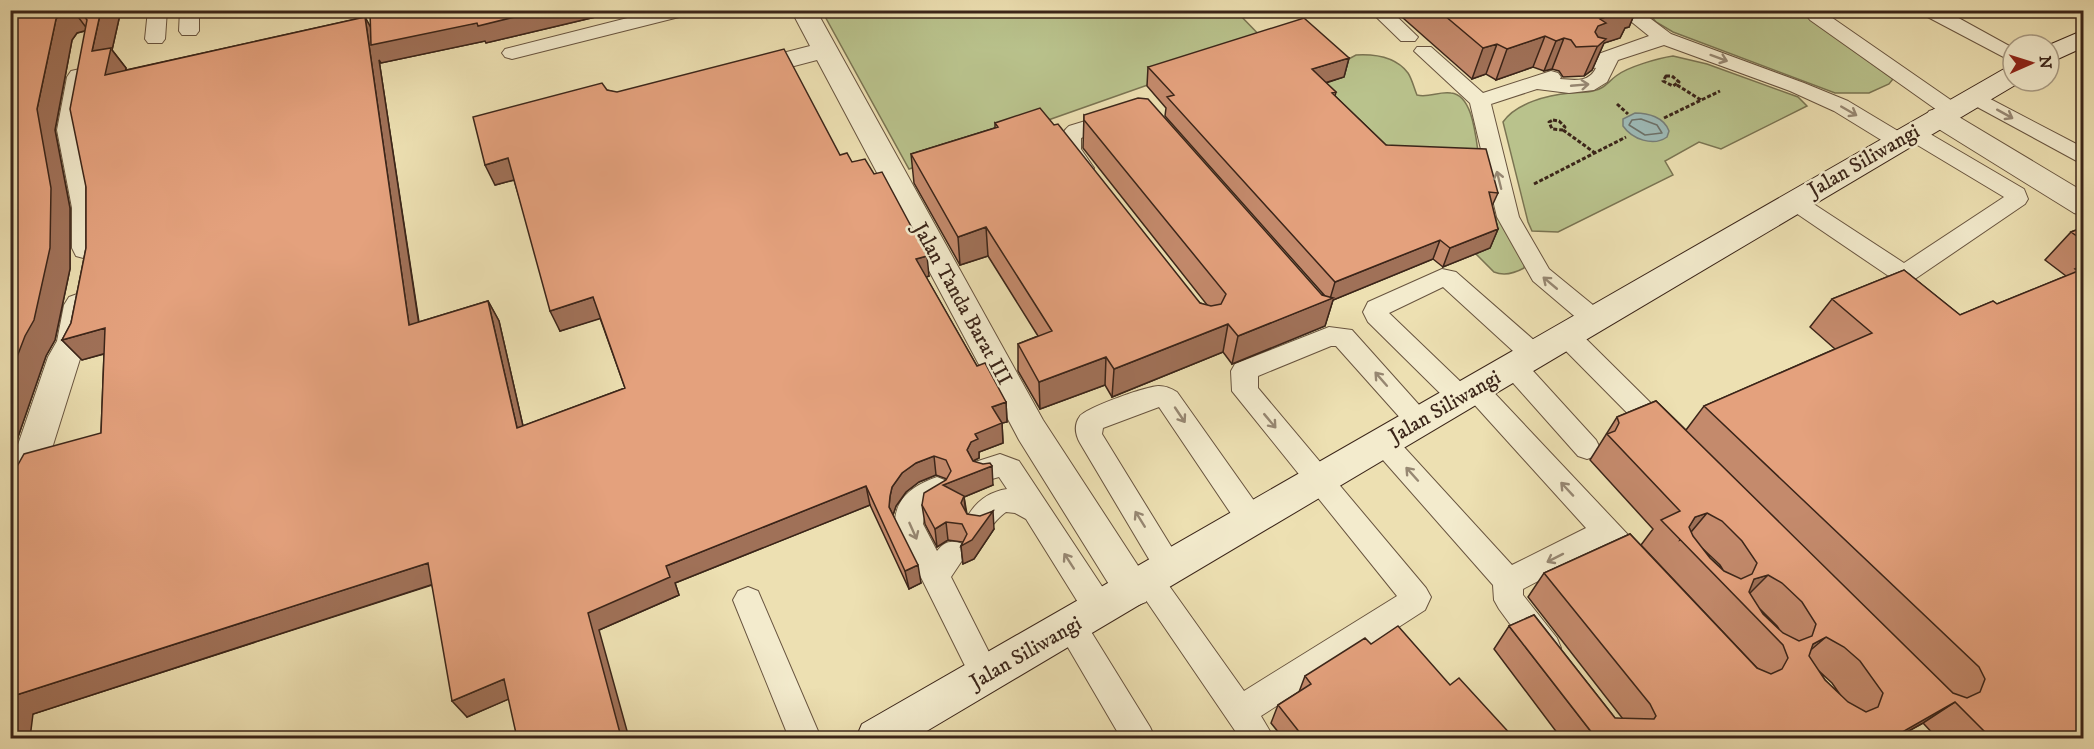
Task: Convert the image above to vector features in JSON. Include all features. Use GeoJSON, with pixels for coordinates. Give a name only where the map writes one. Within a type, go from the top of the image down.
{"type":"FeatureCollection","features":[{"type":"Feature","properties":{"kind":"street","name":"Jalan Tanda Barat III"},"geometry":{"type":"LineString","coordinates":[[803,10],[1031,430],[1151,580]]}},
{"type":"Feature","properties":{"kind":"street"},"geometry":{"type":"LineString","coordinates":[[2061,49],[2084,37]]}},
{"type":"Feature","properties":{"kind":"street"},"geometry":{"type":"LineString","coordinates":[[724,77],[824,50]]}},
{"type":"Feature","properties":{"kind":"street"},"geometry":{"type":"LineString","coordinates":[[19,485],[64,357],[74,343],[87,268],[87,208],[71,130],[85,51]]}},
{"type":"Feature","properties":{"kind":"street","name":"Jalan Siliwangi"},"geometry":{"type":"LineString","coordinates":[[878,738],[1086,619],[2001,82]]}},
{"type":"Feature","properties":{"kind":"street"},"geometry":{"type":"LineString","coordinates":[[1945,114],[2084,206]]}},
{"type":"Feature","properties":{"kind":"lane"},"geometry":{"type":"LineString","coordinates":[[155,39],[158,10]]}},
{"type":"Feature","properties":{"kind":"lane"},"geometry":{"type":"LineString","coordinates":[[189,31],[190,10]]}},
{"type":"Feature","properties":{"kind":"lane"},"geometry":{"type":"LineString","coordinates":[[513,53],[684,10]]}},
{"type":"Feature","properties":{"kind":"lane"},"geometry":{"type":"LineString","coordinates":[[1378,10],[1408,37]]}},
{"type":"Feature","properties":{"kind":"lane"},"geometry":{"type":"LineString","coordinates":[[1626,10],[1664,38],[1841,106],[2016,194],[2017,199],[1904,275],[1795,202]]}},
{"type":"Feature","properties":{"kind":"lane"},"geometry":{"type":"LineString","coordinates":[[1929,10],[2001,49]]}},
{"type":"Feature","properties":{"kind":"lane"},"geometry":{"type":"LineString","coordinates":[[1819,12],[1945,114]]}},
{"type":"Feature","properties":{"kind":"lane"},"geometry":{"type":"LineString","coordinates":[[1534,82],[1582,86],[1592,83],[1600,79],[1601,60],[1664,38]]}},
{"type":"Feature","properties":{"kind":"lane"},"geometry":{"type":"LineString","coordinates":[[1424,51],[1480,100],[1508,217],[1541,275],[1581,328],[1680,449]]}},
{"type":"Feature","properties":{"kind":"lane"},"geometry":{"type":"LineString","coordinates":[[1480,100],[1554,76]]}},
{"type":"Feature","properties":{"kind":"lane"},"geometry":{"type":"LineString","coordinates":[[1975,97],[2084,158]]}},
{"type":"Feature","properties":{"kind":"lane"},"geometry":{"type":"LineString","coordinates":[[1098,187],[1070,150],[1070,136],[1076,131],[1125,116],[1136,116]]}},
{"type":"Feature","properties":{"kind":"lane"},"geometry":{"type":"LineString","coordinates":[[1587,448],[1524,361],[1448,278],[1442,278],[1377,308],[1375,312],[1377,316],[1468,394],[1607,531],[1656,584]]}},
{"type":"Feature","properties":{"kind":"lane"},"geometry":{"type":"LineString","coordinates":[[1239,712],[1415,601],[1414,593],[1245,391],[1244,371],[1329,336],[1343,338],[1420,423]]}},
{"type":"Feature","properties":{"kind":"lane"},"geometry":{"type":"LineString","coordinates":[[1252,521],[1168,399],[1162,396],[1152,397],[1096,418],[1090,423],[1089,435],[1151,580],[1258,738]]}},
{"type":"Feature","properties":{"kind":"lane"},"geometry":{"type":"LineString","coordinates":[[1384,443],[1507,580],[1509,600],[1566,674]]}},
{"type":"Feature","properties":{"kind":"lane"},"geometry":{"type":"LineString","coordinates":[[985,470],[996,465],[1003,465],[1009,469],[1037,511],[1140,738]]}},
{"type":"Feature","properties":{"kind":"lane"},"geometry":{"type":"LineString","coordinates":[[937,489],[919,497],[908,515],[909,525],[986,676]]}},
{"type":"Feature","properties":{"kind":"lane"},"geometry":{"type":"LineString","coordinates":[[979,521],[996,502],[1007,500],[1023,503],[1037,511]]}},
{"type":"Feature","properties":{"kind":"lane"},"geometry":{"type":"LineString","coordinates":[[1507,580],[1514,579],[1607,531]]}},
{"type":"Feature","properties":{"kind":"lane"},"geometry":{"type":"LineString","coordinates":[[935,575],[953,553]]}},
{"type":"Feature","properties":{"kind":"lane"},"geometry":{"type":"LineString","coordinates":[[748,600],[805,738]]}},
{"type":"Feature","properties":{"kind":"path"},"geometry":{"type":"LineString","coordinates":[[1664,118],[1758,73]]}},
{"type":"Feature","properties":{"kind":"path"},"geometry":{"type":"LineString","coordinates":[[1677,85],[1679,82],[1672,76],[1663,78],[1667,84],[1677,85],[1701,100]]}},
{"type":"Feature","properties":{"kind":"path"},"geometry":{"type":"LineString","coordinates":[[1617,104],[1628,114]]}},
{"type":"Feature","properties":{"kind":"path"},"geometry":{"type":"LineString","coordinates":[[1563,130],[1565,127],[1559,121],[1549,122],[1552,129],[1563,130],[1595,153]]}},
{"type":"Feature","properties":{"kind":"path"},"geometry":{"type":"LineString","coordinates":[[1501,185],[1534,184],[1626,136]]}},
{"type":"Feature","properties":{"kind":"green space"},"geometry":{"type":"Polygon","coordinates":[[[822,11],[1236,11],[1267,43],[909,169],[822,11]]]}},
{"type":"Feature","properties":{"kind":"green space"},"geometry":{"type":"Polygon","coordinates":[[[1647,11],[1799,11],[1893,79],[1889,84],[1869,93],[1835,93],[1673,32],[1656,22],[1647,11]]]}},
{"type":"Feature","properties":{"kind":"green space"},"geometry":{"type":"Polygon","coordinates":[[[1356,55],[1377,56],[1397,63],[1408,73],[1417,95],[1451,93],[1459,96],[1470,111],[1480,164],[1414,169],[1295,71],[1343,62],[1356,55]]]}},
{"type":"Feature","properties":{"kind":"green space"},"geometry":{"type":"Polygon","coordinates":[[[1673,56],[1707,64],[1798,97],[1807,106],[1721,149],[1699,142],[1665,161],[1673,175],[1558,232],[1532,231],[1503,122],[1516,110],[1533,101],[1561,94],[1597,90],[1628,69],[1673,56]]]}},
{"type":"Feature","properties":{"kind":"green space"},"geometry":{"type":"Polygon","coordinates":[[[1500,217],[1525,261],[1524,268],[1502,274],[1494,272],[1450,228],[1500,217]]]}},
{"type":"Feature","properties":{"kind":"water"},"geometry":{"type":"Polygon","coordinates":[[[1635,113],[1650,115],[1663,122],[1669,131],[1667,137],[1649,141],[1632,135],[1623,126],[1623,119],[1635,113]]]}},
{"type":"Feature","properties":{"kind":"building"},"geometry":{"type":"Polygon","coordinates":[[[10,10],[68,10],[62,12],[56,19],[37,109],[51,188],[50,248],[34,320],[25,336],[10,375],[10,10]]]}},
{"type":"Feature","properties":{"kind":"building"},"geometry":{"type":"Polygon","coordinates":[[[76,10],[101,10],[92,51],[111,48],[105,75],[365,17],[409,325],[488,301],[517,428],[625,388],[593,297],[550,311],[508,158],[485,165],[473,117],[602,83],[607,90],[617,92],[784,49],[840,155],[847,153],[852,162],[865,159],[874,174],[882,172],[927,256],[916,259],[977,366],[985,363],[1006,402],[992,407],[1002,423],[975,434],[978,439],[971,442],[967,450],[973,461],[983,464],[990,463],[992,466],[943,485],[964,496],[961,503],[967,514],[980,516],[993,511],[972,540],[961,546],[967,534],[962,524],[946,522],[935,529],[922,505],[924,493],[946,480],[951,471],[946,460],[934,456],[916,463],[902,473],[892,487],[889,507],[918,565],[905,571],[866,486],[666,566],[670,577],[588,613],[620,733],[608,738],[517,738],[504,679],[452,701],[428,563],[10,697],[10,491],[15,470],[24,454],[101,433],[105,328],[62,340],[71,323],[86,248],[86,187],[70,109],[87,20],[82,13],[76,10]]]}},
{"type":"Feature","properties":{"kind":"building"},"geometry":{"type":"Polygon","coordinates":[[[370,10],[543,10],[478,26],[477,23],[371,45],[370,10]]]}},
{"type":"Feature","properties":{"kind":"building"},"geometry":{"type":"Polygon","coordinates":[[[1438,10],[1625,10],[1600,19],[1606,23],[1598,26],[1595,32],[1598,37],[1606,39],[1598,46],[1576,47],[1571,40],[1564,38],[1556,41],[1545,36],[1507,49],[1497,44],[1483,48],[1438,10]]]}},
{"type":"Feature","properties":{"kind":"building"},"geometry":{"type":"Polygon","coordinates":[[[1304,18],[1349,58],[1312,69],[1336,92],[1332,93],[1386,145],[1486,149],[1498,193],[1489,192],[1498,229],[1450,248],[1440,240],[1335,282],[1167,97],[1174,95],[1148,67],[1304,18]]]}},
{"type":"Feature","properties":{"kind":"building"},"geometry":{"type":"Polygon","coordinates":[[[1138,98],[1148,99],[1322,295],[1333,298],[1238,336],[1228,324],[1114,369],[1106,357],[1039,382],[1018,344],[1052,331],[986,227],[958,237],[911,154],[998,127],[995,123],[1040,108],[1054,125],[1058,124],[1200,303],[1211,306],[1221,304],[1226,294],[1084,120],[1084,115],[1138,98]]]}},
{"type":"Feature","properties":{"kind":"building"},"geometry":{"type":"Polygon","coordinates":[[[2084,227],[2084,241],[2071,232],[2084,227]]]}},
{"type":"Feature","properties":{"kind":"building"},"geometry":{"type":"Polygon","coordinates":[[[2084,265],[2084,738],[1991,738],[1955,702],[1899,734],[1887,738],[1596,738],[1509,626],[1534,615],[1615,718],[1654,719],[1656,716],[1650,704],[1544,573],[1630,534],[1757,668],[1771,674],[1782,669],[1788,658],[1783,645],[1661,520],[1680,511],[1607,434],[1615,431],[1619,423],[1617,417],[1656,401],[1953,693],[1967,698],[1980,692],[1985,679],[1979,667],[1704,406],[1872,333],[1832,299],[1904,270],[1960,315],[1993,301],[1997,304],[2078,271],[2075,269],[2084,265]],[[1707,513],[1695,517],[1689,527],[1693,536],[1710,558],[1724,571],[1741,579],[1752,574],[1757,563],[1742,541],[1722,521],[1707,513]],[[1768,575],[1754,579],[1749,592],[1763,614],[1783,633],[1799,641],[1812,636],[1816,624],[1802,602],[1782,583],[1768,575]],[[1826,637],[1813,644],[1809,656],[1825,680],[1848,702],[1866,712],[1878,707],[1883,693],[1860,661],[1844,647],[1826,637]]]}},
{"type":"Feature","properties":{"kind":"building"},"geometry":{"type":"Polygon","coordinates":[[[1398,626],[1450,685],[1459,678],[1514,738],[1304,738],[1278,705],[1311,684],[1305,676],[1365,638],[1371,644],[1398,626]]]}}]}
